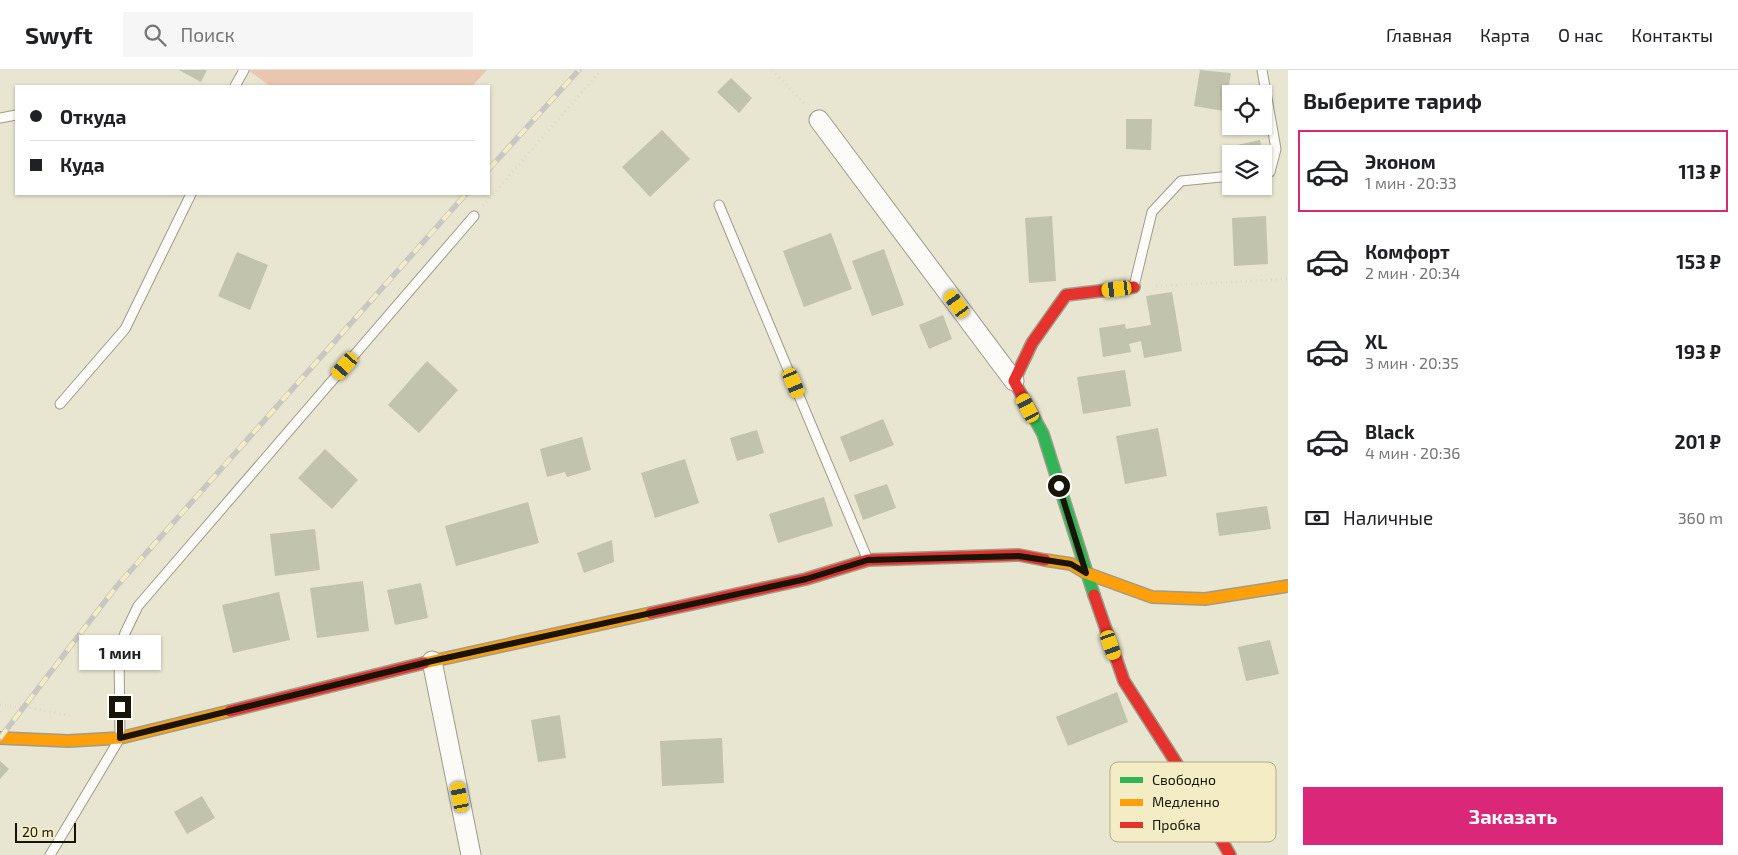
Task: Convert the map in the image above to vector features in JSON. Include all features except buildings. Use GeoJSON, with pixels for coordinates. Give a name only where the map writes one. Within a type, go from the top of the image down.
{"type":"FeatureCollection","features":[{"type":"Feature","properties":{"kind":"street"},"geometry":{"type":"LineString","coordinates":[[819,120],[1014,381],[1043,434],[1086,573],[1124,681],[1176,762]]}},
{"type":"Feature","properties":{"kind":"street"},"geometry":{"type":"LineString","coordinates":[[1014,381],[1032,343],[1066,295],[1134,286]]}},
{"type":"Feature","properties":{"kind":"street"},"geometry":{"type":"LineString","coordinates":[[0,738],[68,741],[120,738],[432,661],[806,579],[868,560],[1019,556],[1071,564],[1086,573],[1152,597],[1205,599],[1288,586]]}},
{"type":"Feature","properties":{"kind":"street"},"geometry":{"type":"LineString","coordinates":[[432,661],[471,855]]}},
{"type":"Feature","properties":{"kind":"street"},"geometry":{"type":"LineString","coordinates":[[1223,842],[1230,855]]}},
{"type":"Feature","properties":{"kind":"lane"},"geometry":{"type":"LineString","coordinates":[[236,85],[244,70]]}},
{"type":"Feature","properties":{"kind":"lane"},"geometry":{"type":"LineString","coordinates":[[1262,70],[1276,149],[1272,164]]}},
{"type":"Feature","properties":{"kind":"lane"},"geometry":{"type":"LineString","coordinates":[[0,118],[15,115]]}},
{"type":"Feature","properties":{"kind":"lane"},"geometry":{"type":"LineString","coordinates":[[1134,286],[1152,212],[1181,181],[1222,177]]}},
{"type":"Feature","properties":{"kind":"lane"},"geometry":{"type":"LineString","coordinates":[[60,404],[125,329],[191,195]]}},
{"type":"Feature","properties":{"kind":"lane"},"geometry":{"type":"LineString","coordinates":[[719,205],[868,560]]}},
{"type":"Feature","properties":{"kind":"lane"},"geometry":{"type":"LineString","coordinates":[[50,855],[120,738],[119,654],[125,633],[138,606],[474,216]]}},
{"type":"Feature","properties":{"kind":"path"},"geometry":{"type":"LineString","coordinates":[[474,216],[601,70]]}},
{"type":"Feature","properties":{"kind":"path"},"geometry":{"type":"LineString","coordinates":[[772,70],[819,120]]}},
{"type":"Feature","properties":{"kind":"path"},"geometry":{"type":"LineString","coordinates":[[1134,286],[1194,286],[1288,279]]}},
{"type":"Feature","properties":{"kind":"shaded area"},"geometry":{"type":"Polygon","coordinates":[[[248,70],[487,70],[473,85],[269,85],[248,70]]]}},
{"type":"Feature","properties":{"kind":"railway"},"geometry":{"type":"LineString","coordinates":[[490,168],[579,70]]}},
{"type":"Feature","properties":{"kind":"railway"},"geometry":{"type":"LineString","coordinates":[[0,738],[116,587],[465,195]]}},
{"type":"Feature","properties":{"kind":"traffic: fast"},"geometry":{"type":"LineString","coordinates":[[1031,412],[1043,434],[1094,595]]}},
{"type":"Feature","properties":{"kind":"traffic: slow"},"geometry":{"type":"LineString","coordinates":[[1045,560],[1071,564],[1086,573],[1152,597],[1205,599],[1288,586]]}},
{"type":"Feature","properties":{"kind":"traffic: slow"},"geometry":{"type":"LineString","coordinates":[[424,663],[651,613]]}},
{"type":"Feature","properties":{"kind":"traffic: slow"},"geometry":{"type":"LineString","coordinates":[[0,738],[68,741],[120,738],[230,711]]}},
{"type":"Feature","properties":{"kind":"traffic: jam"},"geometry":{"type":"LineString","coordinates":[[1031,412],[1014,381],[1032,343],[1066,295],[1134,287]]}},
{"type":"Feature","properties":{"kind":"traffic: jam"},"geometry":{"type":"LineString","coordinates":[[651,613],[806,579],[868,560],[1019,555],[1045,560]]}},
{"type":"Feature","properties":{"kind":"traffic: jam"},"geometry":{"type":"LineString","coordinates":[[1094,595],[1124,681],[1176,762]]}},
{"type":"Feature","properties":{"kind":"traffic: jam"},"geometry":{"type":"LineString","coordinates":[[230,711],[424,663]]}},
{"type":"Feature","properties":{"kind":"traffic: jam"},"geometry":{"type":"LineString","coordinates":[[1223,842],[1230,855]]}},
{"type":"Feature","properties":{"kind":"route"},"geometry":{"type":"LineString","coordinates":[[120,707],[120,738],[432,661],[806,579],[868,560],[1019,556],[1071,564],[1086,573],[1059,486]]}}]}
